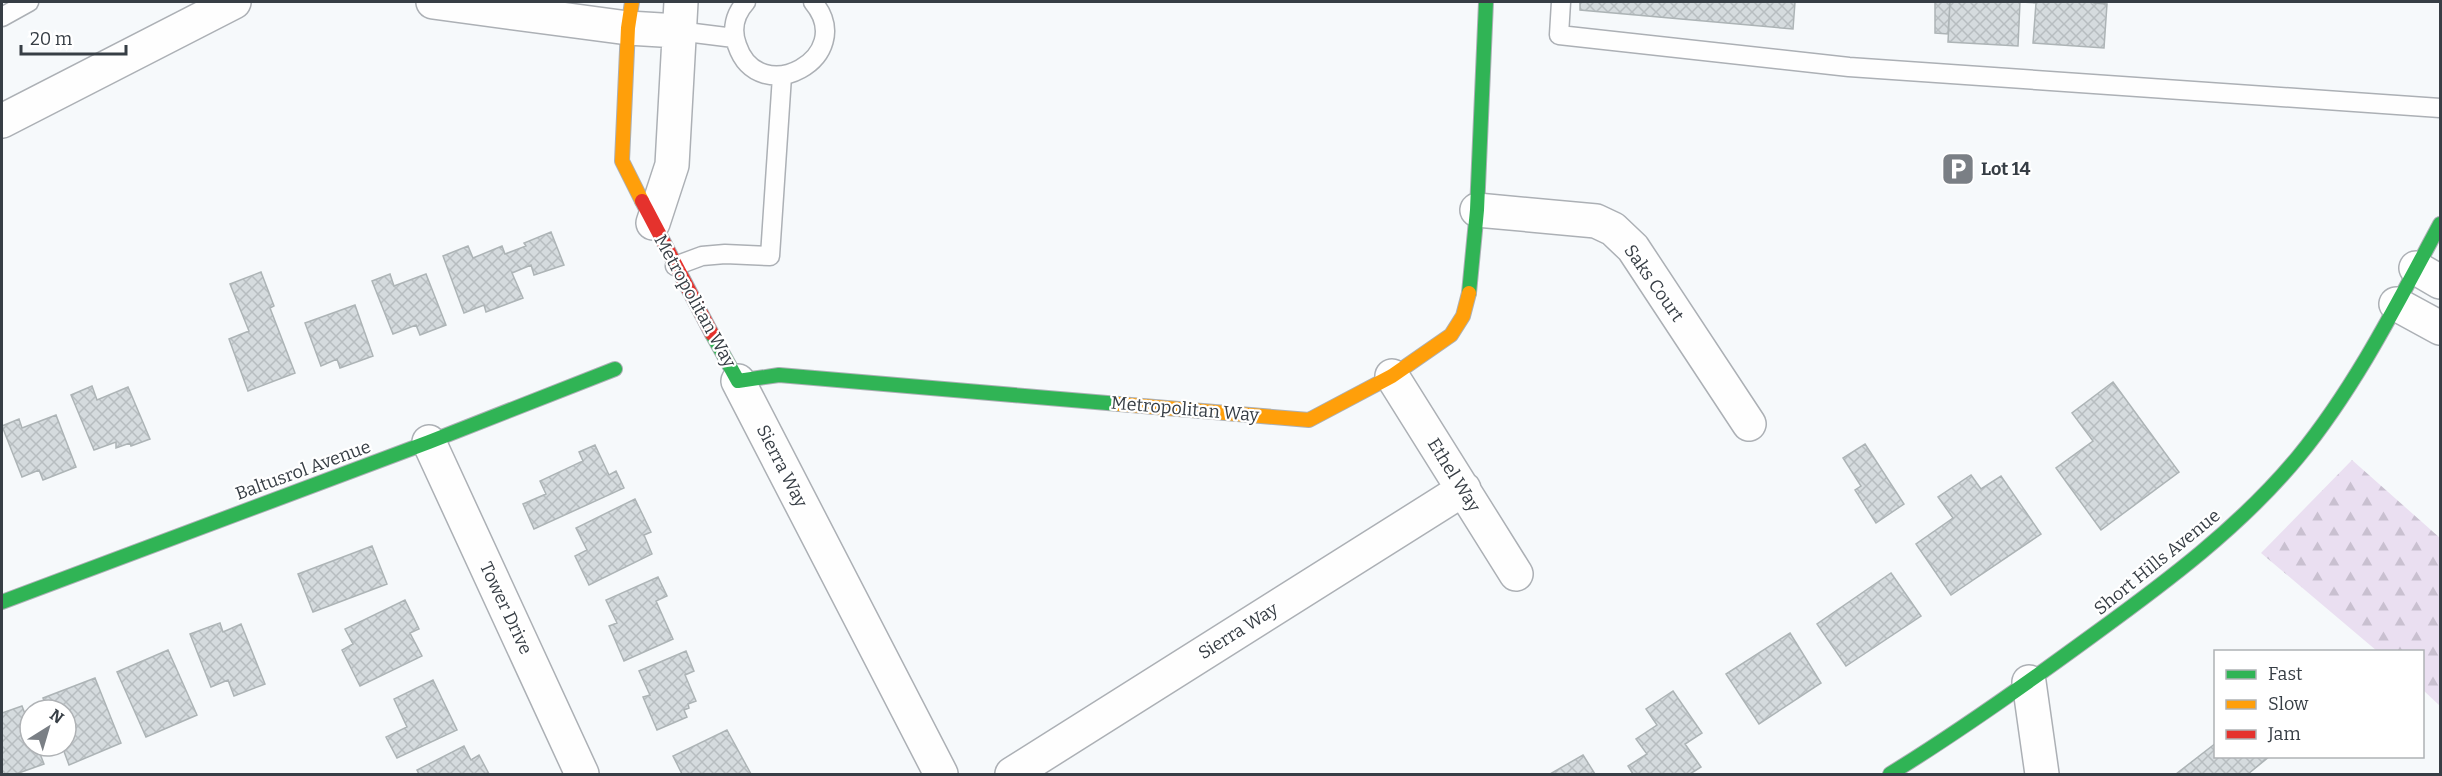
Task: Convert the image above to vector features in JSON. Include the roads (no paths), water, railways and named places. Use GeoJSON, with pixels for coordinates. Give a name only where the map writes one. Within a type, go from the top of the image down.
{"type":"FeatureCollection","features":[{"type":"Feature","properties":{"kind":"street"},"geometry":{"type":"LineString","coordinates":[[2,121],[234,2]]}},
{"type":"Feature","properties":{"kind":"street"},"geometry":{"type":"LineString","coordinates":[[433,2],[630,15],[680,16]]}},
{"type":"Feature","properties":{"kind":"street","name":"Metropolitan Way"},"geometry":{"type":"LineString","coordinates":[[630,15],[622,162],[675,266],[738,381],[779,375],[1309,420],[1392,376],[1451,334],[1463,316],[1469,291],[1477,210],[1486,2]]}},
{"type":"Feature","properties":{"kind":"street","name":"Metropolitan Way"},"geometry":{"type":"LineString","coordinates":[[653,223],[672,165],[680,16]]}},
{"type":"Feature","properties":{"kind":"street","name":"Saks Court"},"geometry":{"type":"LineString","coordinates":[[1477,210],[1596,221],[1613,229],[1633,248],[1749,424]]}},
{"type":"Feature","properties":{"kind":"street","name":"Short Hills Avenue"},"geometry":{"type":"LineString","coordinates":[[1906,772],[2150,594],[2222,536],[2298,458],[2339,402],[2396,304],[2428,275],[2440,224]]}},
{"type":"Feature","properties":{"kind":"street"},"geometry":{"type":"LineString","coordinates":[[2396,304],[2440,328]]}},
{"type":"Feature","properties":{"kind":"street","name":"Baltusrol Avenue"},"geometry":{"type":"LineString","coordinates":[[2,602],[429,442],[615,369]]}},
{"type":"Feature","properties":{"kind":"street","name":"Ethel Way"},"geometry":{"type":"LineString","coordinates":[[1392,376],[1516,574]]}},
{"type":"Feature","properties":{"kind":"street","name":"Sierra Way"},"geometry":{"type":"LineString","coordinates":[[738,381],[941,774]]}},
{"type":"Feature","properties":{"kind":"street","name":"Tower Drive"},"geometry":{"type":"LineString","coordinates":[[429,442],[582,774]]}},
{"type":"Feature","properties":{"kind":"street","name":"Sierra Way"},"geometry":{"type":"LineString","coordinates":[[1012,774],[1464,489]]}},
{"type":"Feature","properties":{"kind":"street"},"geometry":{"type":"LineString","coordinates":[[2029,682],[2043,774]]}},
{"type":"Feature","properties":{"kind":"lane"},"geometry":{"type":"LineString","coordinates":[[2,17],[29,2]]}},
{"type":"Feature","properties":{"kind":"lane"},"geometry":{"type":"LineString","coordinates":[[746,2],[740,8],[735,22],[734,38],[739,52],[749,65],[762,73],[782,75],[793,74],[807,67],[817,56],[823,43],[822,16],[813,2]]}},
{"type":"Feature","properties":{"kind":"lane"},"geometry":{"type":"LineString","coordinates":[[1561,2],[1559,35],[1849,67],[2440,108]]}},
{"type":"Feature","properties":{"kind":"lane"},"geometry":{"type":"LineString","coordinates":[[680,16],[734,38]]}},
{"type":"Feature","properties":{"kind":"lane"},"geometry":{"type":"LineString","coordinates":[[675,266],[702,256],[724,254],[770,256],[782,75]]}},
{"type":"Feature","properties":{"kind":"place","name":"Lot 14"},"geometry":{"type":"Point","coordinates":[1958,169]}}]}
